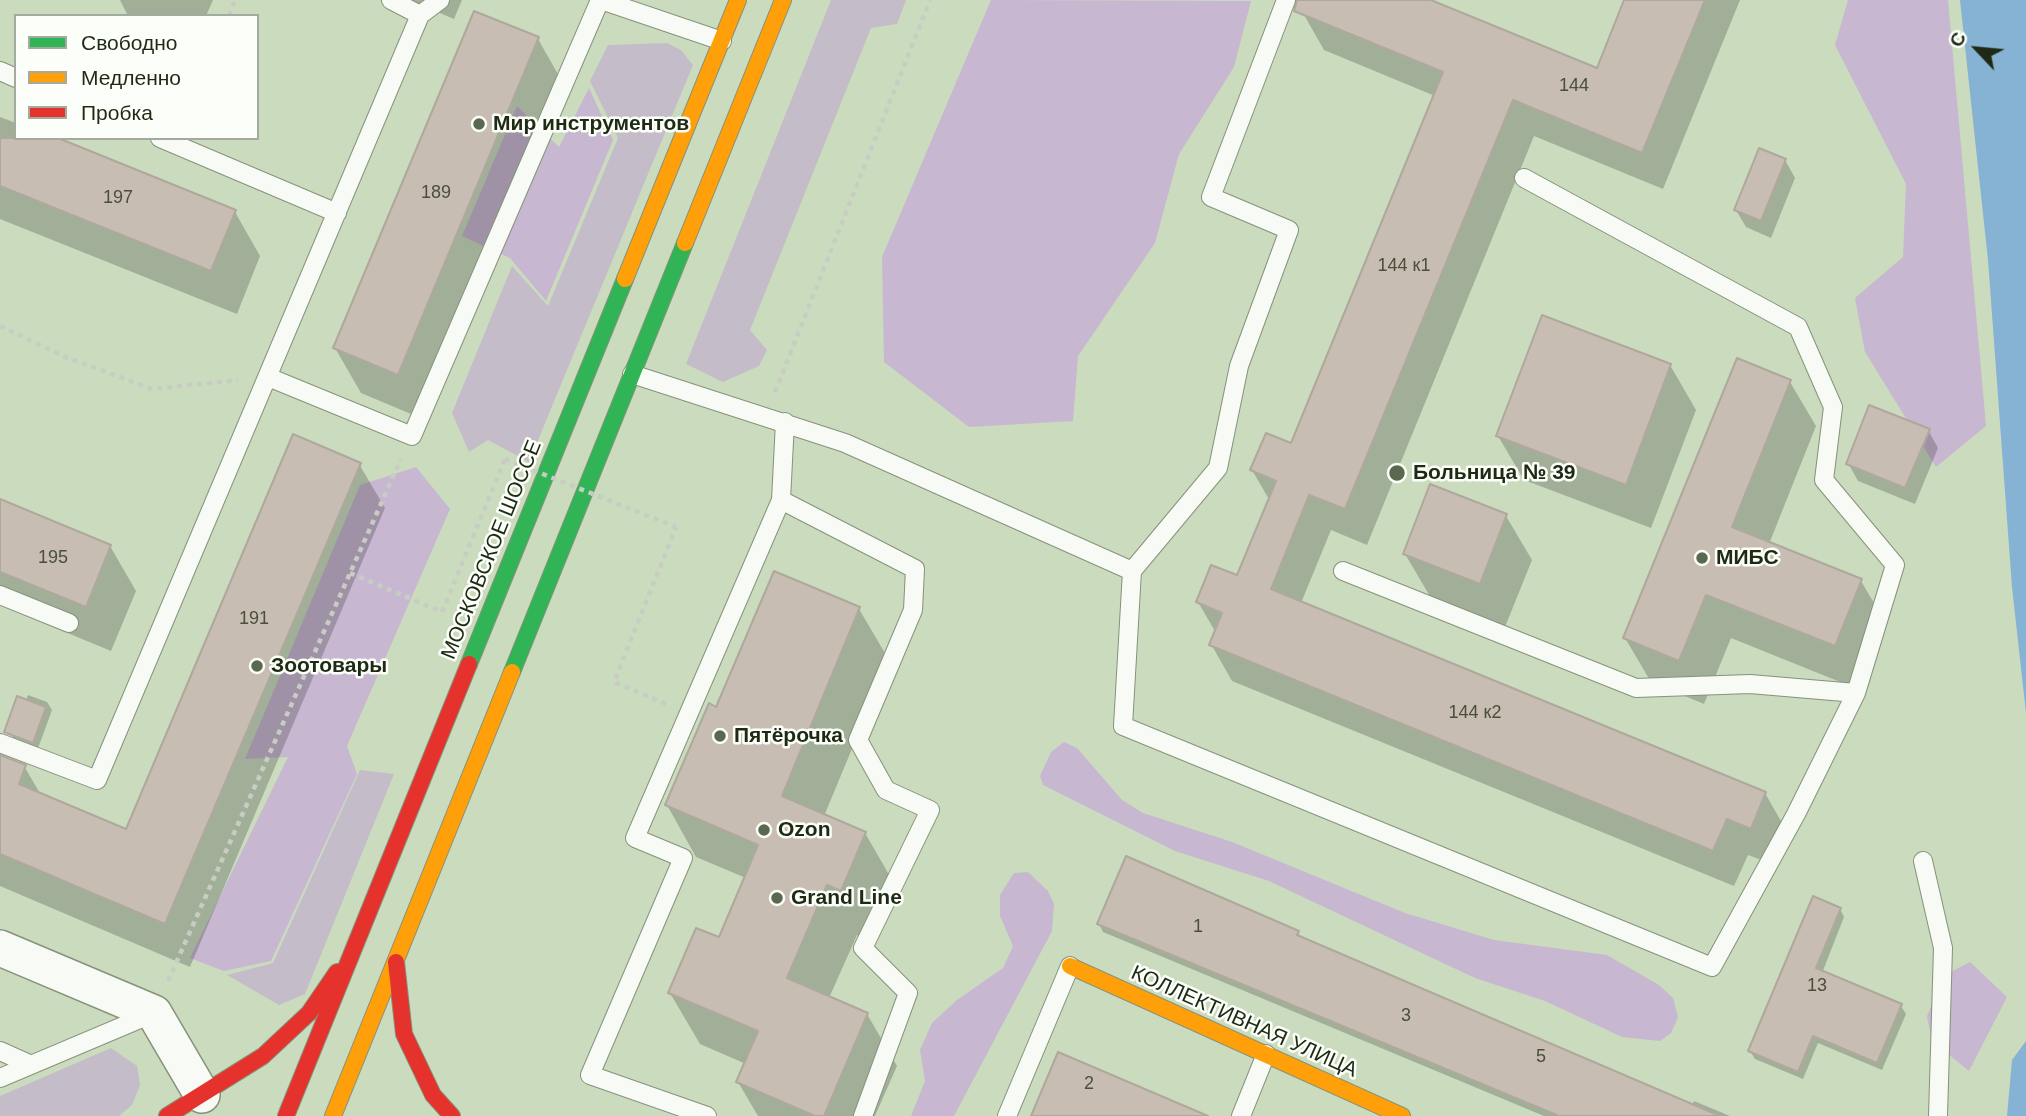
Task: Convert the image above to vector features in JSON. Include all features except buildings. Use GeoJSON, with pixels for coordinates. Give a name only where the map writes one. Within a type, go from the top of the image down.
{"type":"FeatureCollection","features":[{"type":"Feature","properties":{"kind":"main road","name":"МОСКОВСКОЕ ШОССЕ"},"geometry":{"type":"LineString","coordinates":[[286,1116],[738,0]]}},
{"type":"Feature","properties":{"kind":"main road"},"geometry":{"type":"LineString","coordinates":[[333,1116],[783,0]]}},
{"type":"Feature","properties":{"kind":"main road"},"geometry":{"type":"LineString","coordinates":[[167,1116],[263,1056],[309,1013],[354,947]]}},
{"type":"Feature","properties":{"kind":"main road"},"geometry":{"type":"LineString","coordinates":[[396,962],[404,1034],[433,1095],[452,1116]]}},
{"type":"Feature","properties":{"kind":"main road","name":"КОЛЛЕКТИВНАЯ УЛИЦА"},"geometry":{"type":"LineString","coordinates":[[1070,966],[1402,1116]]}},
{"type":"Feature","properties":{"kind":"street"},"geometry":{"type":"LineString","coordinates":[[0,948],[154,1013],[202,1095]]}},
{"type":"Feature","properties":{"kind":"lane"},"geometry":{"type":"LineString","coordinates":[[391,0],[420,15]]}},
{"type":"Feature","properties":{"kind":"lane"},"geometry":{"type":"LineString","coordinates":[[0,743],[97,780],[420,15],[440,0]]}},
{"type":"Feature","properties":{"kind":"lane"},"geometry":{"type":"LineString","coordinates":[[268,377],[412,436],[601,0],[722,41]]}},
{"type":"Feature","properties":{"kind":"lane"},"geometry":{"type":"LineString","coordinates":[[1286,0],[1210,197],[1289,230],[1239,366],[1218,468],[1132,570],[1123,726],[1712,967],[1796,814],[1856,693],[1895,565],[1825,480],[1833,407],[1798,327],[1524,178]]}},
{"type":"Feature","properties":{"kind":"lane"},"geometry":{"type":"LineString","coordinates":[[165,140],[337,213]]}},
{"type":"Feature","properties":{"kind":"lane"},"geometry":{"type":"LineString","coordinates":[[632,374],[845,443],[1132,570]]}},
{"type":"Feature","properties":{"kind":"lane"},"geometry":{"type":"LineString","coordinates":[[707,1116],[590,1075],[683,859],[635,838],[781,500],[785,422]]}},
{"type":"Feature","properties":{"kind":"lane"},"geometry":{"type":"LineString","coordinates":[[781,500],[915,569],[913,610],[858,740],[886,790],[930,810],[863,948],[908,993],[863,1116]]}},
{"type":"Feature","properties":{"kind":"lane"},"geometry":{"type":"LineString","coordinates":[[1343,570],[1636,688],[1750,684],[1856,693]]}},
{"type":"Feature","properties":{"kind":"lane"},"geometry":{"type":"LineString","coordinates":[[0,595],[69,623]]}},
{"type":"Feature","properties":{"kind":"lane"},"geometry":{"type":"LineString","coordinates":[[1923,861],[1942,948],[1938,1116]]}},
{"type":"Feature","properties":{"kind":"lane"},"geometry":{"type":"LineString","coordinates":[[1007,1116],[1070,966]]}},
{"type":"Feature","properties":{"kind":"lane"},"geometry":{"type":"LineString","coordinates":[[0,1078],[29,1063],[154,1013]]}},
{"type":"Feature","properties":{"kind":"lane"},"geometry":{"type":"LineString","coordinates":[[0,1051],[29,1063]]}},
{"type":"Feature","properties":{"kind":"lane"},"geometry":{"type":"LineString","coordinates":[[1241,1116],[1266,1055]]}},
{"type":"Feature","properties":{"kind":"path"},"geometry":{"type":"LineString","coordinates":[[766,416],[930,0]]}},
{"type":"Feature","properties":{"kind":"path"},"geometry":{"type":"LineString","coordinates":[[0,327],[63,356],[152,389],[268,377]]}},
{"type":"Feature","properties":{"kind":"path"},"geometry":{"type":"LineString","coordinates":[[154,1013],[412,436]]}},
{"type":"Feature","properties":{"kind":"path"},"geometry":{"type":"LineString","coordinates":[[351,573],[442,612],[505,459],[676,527],[614,682],[689,713]]}},
{"type":"Feature","properties":{"kind":"shaded area"},"geometry":{"type":"Polygon","coordinates":[[[831,0],[906,0],[897,24],[871,28],[750,330],[767,350],[759,366],[723,382],[686,364],[831,0]]]}},
{"type":"Feature","properties":{"kind":"shaded area"},"geometry":{"type":"Polygon","coordinates":[[[991,0],[1251,1],[1234,67],[1179,154],[1155,243],[1078,356],[1073,421],[969,427],[884,362],[882,257],[991,0]]]}},
{"type":"Feature","properties":{"kind":"shaded area"},"geometry":{"type":"Polygon","coordinates":[[[1848,0],[1948,0],[1986,426],[1936,467],[1865,352],[1855,298],[1903,257],[1906,184],[1835,45],[1848,0]]]}},
{"type":"Feature","properties":{"kind":"shaded area"},"geometry":{"type":"Polygon","coordinates":[[[667,43],[681,50],[693,65],[529,462],[488,440],[469,452],[452,413],[512,266],[548,306],[618,138],[590,81],[608,45],[667,43]]]}},
{"type":"Feature","properties":{"kind":"shaded area"},"geometry":{"type":"Polygon","coordinates":[[[589,88],[613,140],[546,301],[510,258],[462,236],[517,106],[559,147],[589,88]]]}},
{"type":"Feature","properties":{"kind":"shaded area"},"geometry":{"type":"Polygon","coordinates":[[[416,467],[450,509],[347,746],[357,774],[271,961],[224,971],[190,958],[288,757],[245,759],[360,485],[416,467]]]}},
{"type":"Feature","properties":{"kind":"shaded area"},"geometry":{"type":"Polygon","coordinates":[[[1064,742],[1077,748],[1122,800],[1143,813],[1232,842],[1405,913],[1494,940],[1607,955],[1659,985],[1673,998],[1678,1017],[1671,1033],[1660,1041],[1622,1037],[1545,1001],[1475,978],[1269,881],[1175,851],[1043,785],[1040,776],[1051,752],[1064,742]]]}},
{"type":"Feature","properties":{"kind":"shaded area"},"geometry":{"type":"Polygon","coordinates":[[[360,770],[394,774],[305,994],[279,1005],[227,975],[273,963],[360,770]]]}},
{"type":"Feature","properties":{"kind":"shaded area"},"geometry":{"type":"Polygon","coordinates":[[[1028,872],[1048,891],[1054,904],[1052,931],[954,1116],[911,1116],[925,1081],[920,1050],[932,1023],[957,1000],[1003,968],[1013,946],[1000,916],[1000,895],[1014,873],[1028,872]]]}},
{"type":"Feature","properties":{"kind":"shaded area"},"geometry":{"type":"Polygon","coordinates":[[[1970,962],[2007,997],[1969,1071],[1932,1041],[1927,1016],[1945,975],[1970,962]]]}},
{"type":"Feature","properties":{"kind":"shaded area"},"geometry":{"type":"Polygon","coordinates":[[[111,1048],[137,1066],[140,1085],[132,1105],[119,1116],[0,1116],[0,1096],[111,1048]]]}},
{"type":"Feature","properties":{"kind":"water"},"geometry":{"type":"Polygon","coordinates":[[[1960,0],[2026,0],[2026,713],[2012,587],[1988,260],[1960,0]]]}},
{"type":"Feature","properties":{"kind":"water"},"geometry":{"type":"Polygon","coordinates":[[[2026,1041],[2026,1116],[2007,1116],[2012,1060],[2026,1041]]]}},
{"type":"Feature","properties":{"kind":"traffic: fast"},"geometry":{"type":"LineString","coordinates":[[512,672],[685,243]]}},
{"type":"Feature","properties":{"kind":"traffic: fast"},"geometry":{"type":"LineString","coordinates":[[469,664],[625,279]]}},
{"type":"Feature","properties":{"kind":"traffic: slow"},"geometry":{"type":"LineString","coordinates":[[625,279],[738,0]]}},
{"type":"Feature","properties":{"kind":"traffic: slow"},"geometry":{"type":"LineString","coordinates":[[685,243],[783,0]]}},
{"type":"Feature","properties":{"kind":"traffic: slow"},"geometry":{"type":"LineString","coordinates":[[333,1116],[512,672]]}},
{"type":"Feature","properties":{"kind":"traffic: slow"},"geometry":{"type":"LineString","coordinates":[[1070,966],[1402,1116]]}},
{"type":"Feature","properties":{"kind":"traffic: jam"},"geometry":{"type":"LineString","coordinates":[[286,1116],[469,664]]}},
{"type":"Feature","properties":{"kind":"traffic: jam"},"geometry":{"type":"LineString","coordinates":[[396,962],[404,1034],[433,1095],[452,1116]]}},
{"type":"Feature","properties":{"kind":"traffic: jam"},"geometry":{"type":"LineString","coordinates":[[167,1116],[263,1056],[309,1013],[337,972]]}},
{"type":"Feature","properties":{"kind":"place","name":"Мир инструментов"},"geometry":{"type":"Point","coordinates":[479,124]}},
{"type":"Feature","properties":{"kind":"place","name":"Больница № 39"},"geometry":{"type":"Point","coordinates":[1397,473]}},
{"type":"Feature","properties":{"kind":"place","name":"МИБС"},"geometry":{"type":"Point","coordinates":[1702,558]}},
{"type":"Feature","properties":{"kind":"place","name":"Зоотовары"},"geometry":{"type":"Point","coordinates":[257,666]}},
{"type":"Feature","properties":{"kind":"place","name":"Пятёрочка"},"geometry":{"type":"Point","coordinates":[720,736]}},
{"type":"Feature","properties":{"kind":"place","name":"Ozon"},"geometry":{"type":"Point","coordinates":[764,830]}},
{"type":"Feature","properties":{"kind":"place","name":"Grand Line"},"geometry":{"type":"Point","coordinates":[777,898]}}]}
